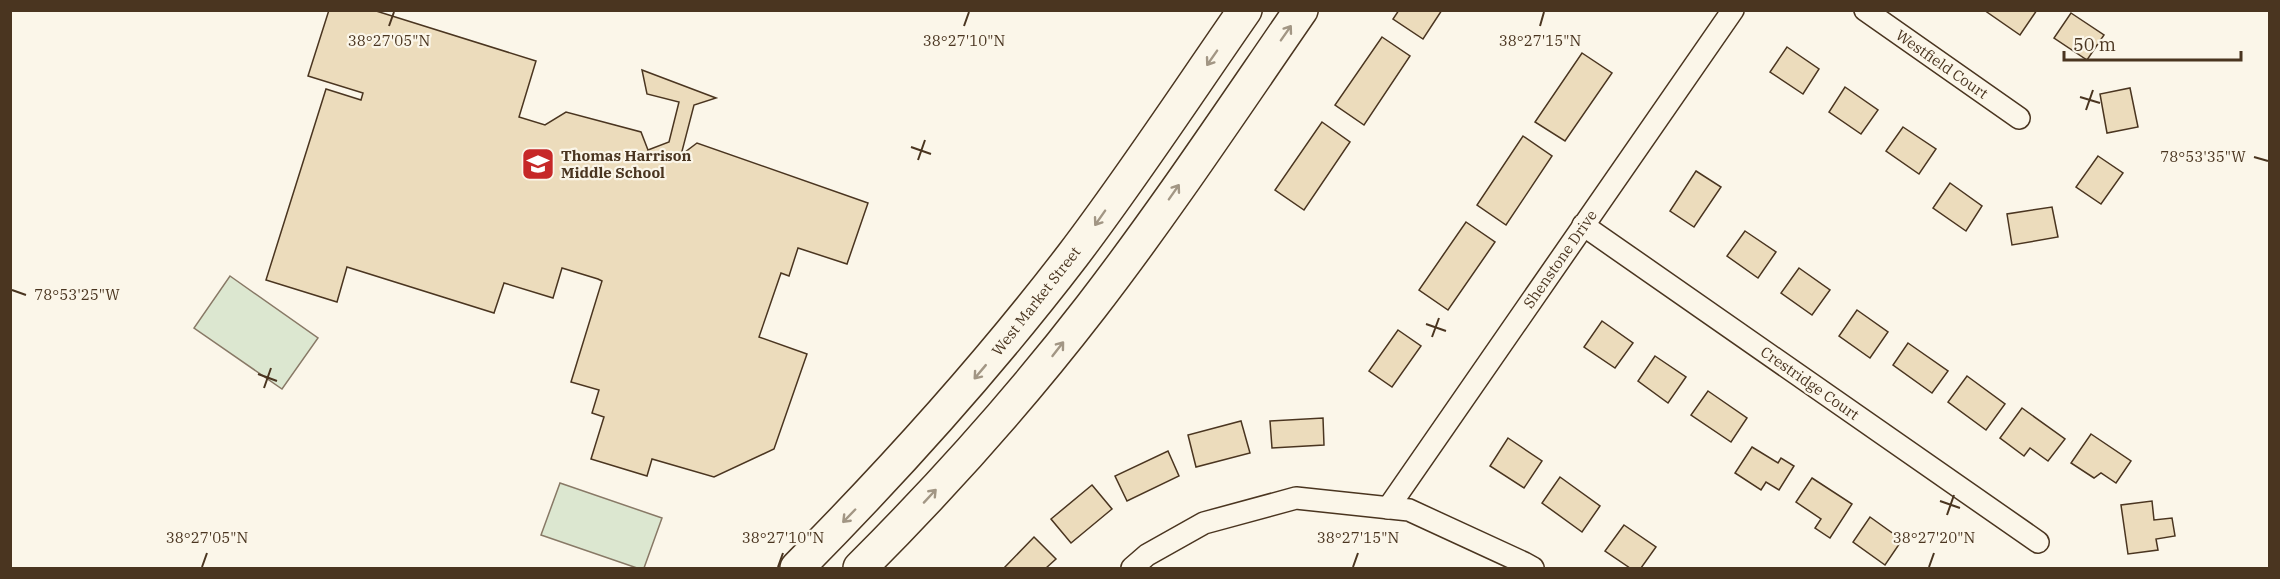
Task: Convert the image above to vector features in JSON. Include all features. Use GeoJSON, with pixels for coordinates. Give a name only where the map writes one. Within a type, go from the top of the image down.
{"type":"FeatureCollection","features":[{"type":"Feature","properties":{"kind":"main road","name":"West Market Street"},"geometry":{"type":"LineString","coordinates":[[797,568],[927,433],[989,361],[1081,245],[1245,10]]}},
{"type":"Feature","properties":{"kind":"main road"},"geometry":{"type":"LineString","coordinates":[[860,568],[971,452],[1085,315],[1134,249],[1301,10]]}},
{"type":"Feature","properties":{"kind":"street","name":"Shenstone Drive"},"geometry":{"type":"LineString","coordinates":[[1388,508],[1733,10]]}},
{"type":"Feature","properties":{"kind":"street","name":"Westfield Court"},"geometry":{"type":"LineString","coordinates":[[1865,10],[2019,118]]}},
{"type":"Feature","properties":{"kind":"street","name":"Crestridge Court"},"geometry":{"type":"LineString","coordinates":[[1583,225],[2038,542]]}},
{"type":"Feature","properties":{"kind":"street"},"geometry":{"type":"LineString","coordinates":[[1132,568],[1147,555],[1204,523],[1296,498],[1409,510],[1533,568]]}},
{"type":"Feature","properties":{"kind":"green space"},"geometry":{"type":"Polygon","coordinates":[[[230,276],[318,338],[282,389],[194,328],[230,276]]]}},
{"type":"Feature","properties":{"kind":"green space"},"geometry":{"type":"Polygon","coordinates":[[[560,483],[662,518],[644,568],[637,568],[541,535],[560,483]]]}},
{"type":"Feature","properties":{"kind":"building"},"geometry":{"type":"Polygon","coordinates":[[[329,10],[373,10],[536,61],[519,117],[545,125],[566,112],[641,132],[648,150],[669,142],[679,102],[647,94],[642,70],[716,98],[694,105],[681,155],[697,143],[868,203],[847,264],[798,248],[789,276],[781,273],[759,337],[807,354],[774,449],[714,477],[652,459],[647,476],[591,459],[604,417],[592,413],[599,390],[571,382],[602,281],[598,279],[562,268],[553,298],[504,283],[494,313],[347,267],[337,302],[266,280],[326,89],[361,100],[363,93],[308,76],[329,10]]]}},
{"type":"Feature","properties":{"kind":"building"},"geometry":{"type":"Polygon","coordinates":[[[1399,10],[1442,10],[1423,39],[1393,19],[1399,10]]]}},
{"type":"Feature","properties":{"kind":"building"},"geometry":{"type":"Polygon","coordinates":[[[1984,10],[2037,10],[2020,35],[1984,10]]]}},
{"type":"Feature","properties":{"kind":"building"},"geometry":{"type":"Polygon","coordinates":[[[2071,13],[2104,35],[2087,60],[2054,38],[2071,13]]]}},
{"type":"Feature","properties":{"kind":"building"},"geometry":{"type":"Polygon","coordinates":[[[1382,37],[1410,56],[1364,125],[1335,105],[1382,37]]]}},
{"type":"Feature","properties":{"kind":"building"},"geometry":{"type":"Polygon","coordinates":[[[1787,47],[1819,69],[1803,94],[1770,72],[1787,47]]]}},
{"type":"Feature","properties":{"kind":"building"},"geometry":{"type":"Polygon","coordinates":[[[1582,53],[1612,73],[1565,141],[1535,122],[1582,53]]]}},
{"type":"Feature","properties":{"kind":"building"},"geometry":{"type":"Polygon","coordinates":[[[1845,87],[1878,110],[1861,134],[1829,112],[1845,87]]]}},
{"type":"Feature","properties":{"kind":"building"},"geometry":{"type":"Polygon","coordinates":[[[2130,88],[2138,127],[2107,133],[2100,94],[2130,88]]]}},
{"type":"Feature","properties":{"kind":"building"},"geometry":{"type":"Polygon","coordinates":[[[1322,122],[1350,142],[1304,210],[1275,190],[1322,122]]]}},
{"type":"Feature","properties":{"kind":"building"},"geometry":{"type":"Polygon","coordinates":[[[1903,127],[1936,149],[1919,174],[1886,151],[1903,127]]]}},
{"type":"Feature","properties":{"kind":"building"},"geometry":{"type":"Polygon","coordinates":[[[1523,136],[1552,156],[1506,225],[1477,205],[1523,136]]]}},
{"type":"Feature","properties":{"kind":"building"},"geometry":{"type":"Polygon","coordinates":[[[2098,156],[2123,173],[2101,204],[2076,187],[2098,156]]]}},
{"type":"Feature","properties":{"kind":"building"},"geometry":{"type":"Polygon","coordinates":[[[1696,171],[1721,187],[1694,227],[1670,211],[1696,171]]]}},
{"type":"Feature","properties":{"kind":"building"},"geometry":{"type":"Polygon","coordinates":[[[1950,183],[1982,206],[1966,231],[1933,208],[1950,183]]]}},
{"type":"Feature","properties":{"kind":"building"},"geometry":{"type":"Polygon","coordinates":[[[2052,207],[2058,237],[2012,245],[2007,214],[2052,207]]]}},
{"type":"Feature","properties":{"kind":"building"},"geometry":{"type":"Polygon","coordinates":[[[1466,222],[1495,242],[1448,310],[1419,290],[1466,222]]]}},
{"type":"Feature","properties":{"kind":"building"},"geometry":{"type":"Polygon","coordinates":[[[1745,231],[1776,252],[1758,278],[1727,256],[1745,231]]]}},
{"type":"Feature","properties":{"kind":"building"},"geometry":{"type":"Polygon","coordinates":[[[1799,268],[1830,290],[1812,315],[1781,293],[1799,268]]]}},
{"type":"Feature","properties":{"kind":"building"},"geometry":{"type":"Polygon","coordinates":[[[1857,310],[1888,332],[1870,358],[1839,336],[1857,310]]]}},
{"type":"Feature","properties":{"kind":"building"},"geometry":{"type":"Polygon","coordinates":[[[1602,321],[1633,343],[1615,368],[1584,347],[1602,321]]]}},
{"type":"Feature","properties":{"kind":"building"},"geometry":{"type":"Polygon","coordinates":[[[1398,330],[1421,346],[1392,387],[1369,371],[1398,330]]]}},
{"type":"Feature","properties":{"kind":"building"},"geometry":{"type":"Polygon","coordinates":[[[1908,343],[1948,371],[1932,393],[1893,365],[1908,343]]]}},
{"type":"Feature","properties":{"kind":"building"},"geometry":{"type":"Polygon","coordinates":[[[1655,356],[1686,377],[1668,403],[1638,381],[1655,356]]]}},
{"type":"Feature","properties":{"kind":"building"},"geometry":{"type":"Polygon","coordinates":[[[1967,376],[2005,404],[1986,430],[1948,402],[1967,376]]]}},
{"type":"Feature","properties":{"kind":"building"},"geometry":{"type":"Polygon","coordinates":[[[1708,391],[1747,418],[1731,442],[1691,415],[1708,391]]]}},
{"type":"Feature","properties":{"kind":"building"},"geometry":{"type":"Polygon","coordinates":[[[2022,408],[2065,439],[2048,461],[2030,448],[2024,456],[2000,438],[2022,408]]]}},
{"type":"Feature","properties":{"kind":"building"},"geometry":{"type":"Polygon","coordinates":[[[1323,418],[1324,445],[1272,448],[1270,421],[1323,418]]]}},
{"type":"Feature","properties":{"kind":"building"},"geometry":{"type":"Polygon","coordinates":[[[1241,421],[1250,453],[1196,467],[1188,435],[1241,421]]]}},
{"type":"Feature","properties":{"kind":"building"},"geometry":{"type":"Polygon","coordinates":[[[2091,434],[2131,461],[2116,483],[2101,473],[2094,478],[2071,463],[2091,434]]]}},
{"type":"Feature","properties":{"kind":"building"},"geometry":{"type":"Polygon","coordinates":[[[1508,438],[1542,461],[1524,488],[1490,466],[1508,438]]]}},
{"type":"Feature","properties":{"kind":"building"},"geometry":{"type":"Polygon","coordinates":[[[1752,447],[1778,463],[1781,458],[1794,466],[1779,490],[1766,482],[1761,490],[1735,473],[1752,447]]]}},
{"type":"Feature","properties":{"kind":"building"},"geometry":{"type":"Polygon","coordinates":[[[1168,451],[1179,476],[1127,501],[1115,476],[1168,451]]]}},
{"type":"Feature","properties":{"kind":"building"},"geometry":{"type":"Polygon","coordinates":[[[1560,477],[1600,506],[1582,532],[1542,503],[1560,477]]]}},
{"type":"Feature","properties":{"kind":"building"},"geometry":{"type":"Polygon","coordinates":[[[1812,478],[1852,504],[1830,538],[1815,528],[1821,519],[1796,502],[1812,478]]]}},
{"type":"Feature","properties":{"kind":"building"},"geometry":{"type":"Polygon","coordinates":[[[1092,485],[1112,509],[1071,543],[1051,519],[1092,485]]]}},
{"type":"Feature","properties":{"kind":"building"},"geometry":{"type":"Polygon","coordinates":[[[2152,501],[2154,520],[2172,518],[2175,536],[2156,539],[2158,550],[2128,554],[2121,505],[2152,501]]]}},
{"type":"Feature","properties":{"kind":"building"},"geometry":{"type":"Polygon","coordinates":[[[1870,517],[1902,540],[1885,565],[1853,542],[1870,517]]]}},
{"type":"Feature","properties":{"kind":"building"},"geometry":{"type":"Polygon","coordinates":[[[1624,525],[1656,547],[1641,568],[1630,568],[1605,551],[1624,525]]]}},
{"type":"Feature","properties":{"kind":"building"},"geometry":{"type":"Polygon","coordinates":[[[1034,537],[1056,559],[1046,568],[1004,568],[1034,537]]]}},
{"type":"Feature","properties":{"kind":"place","name":"Thomas Harrison Middle School"},"geometry":{"type":"Point","coordinates":[538,164]}}]}
